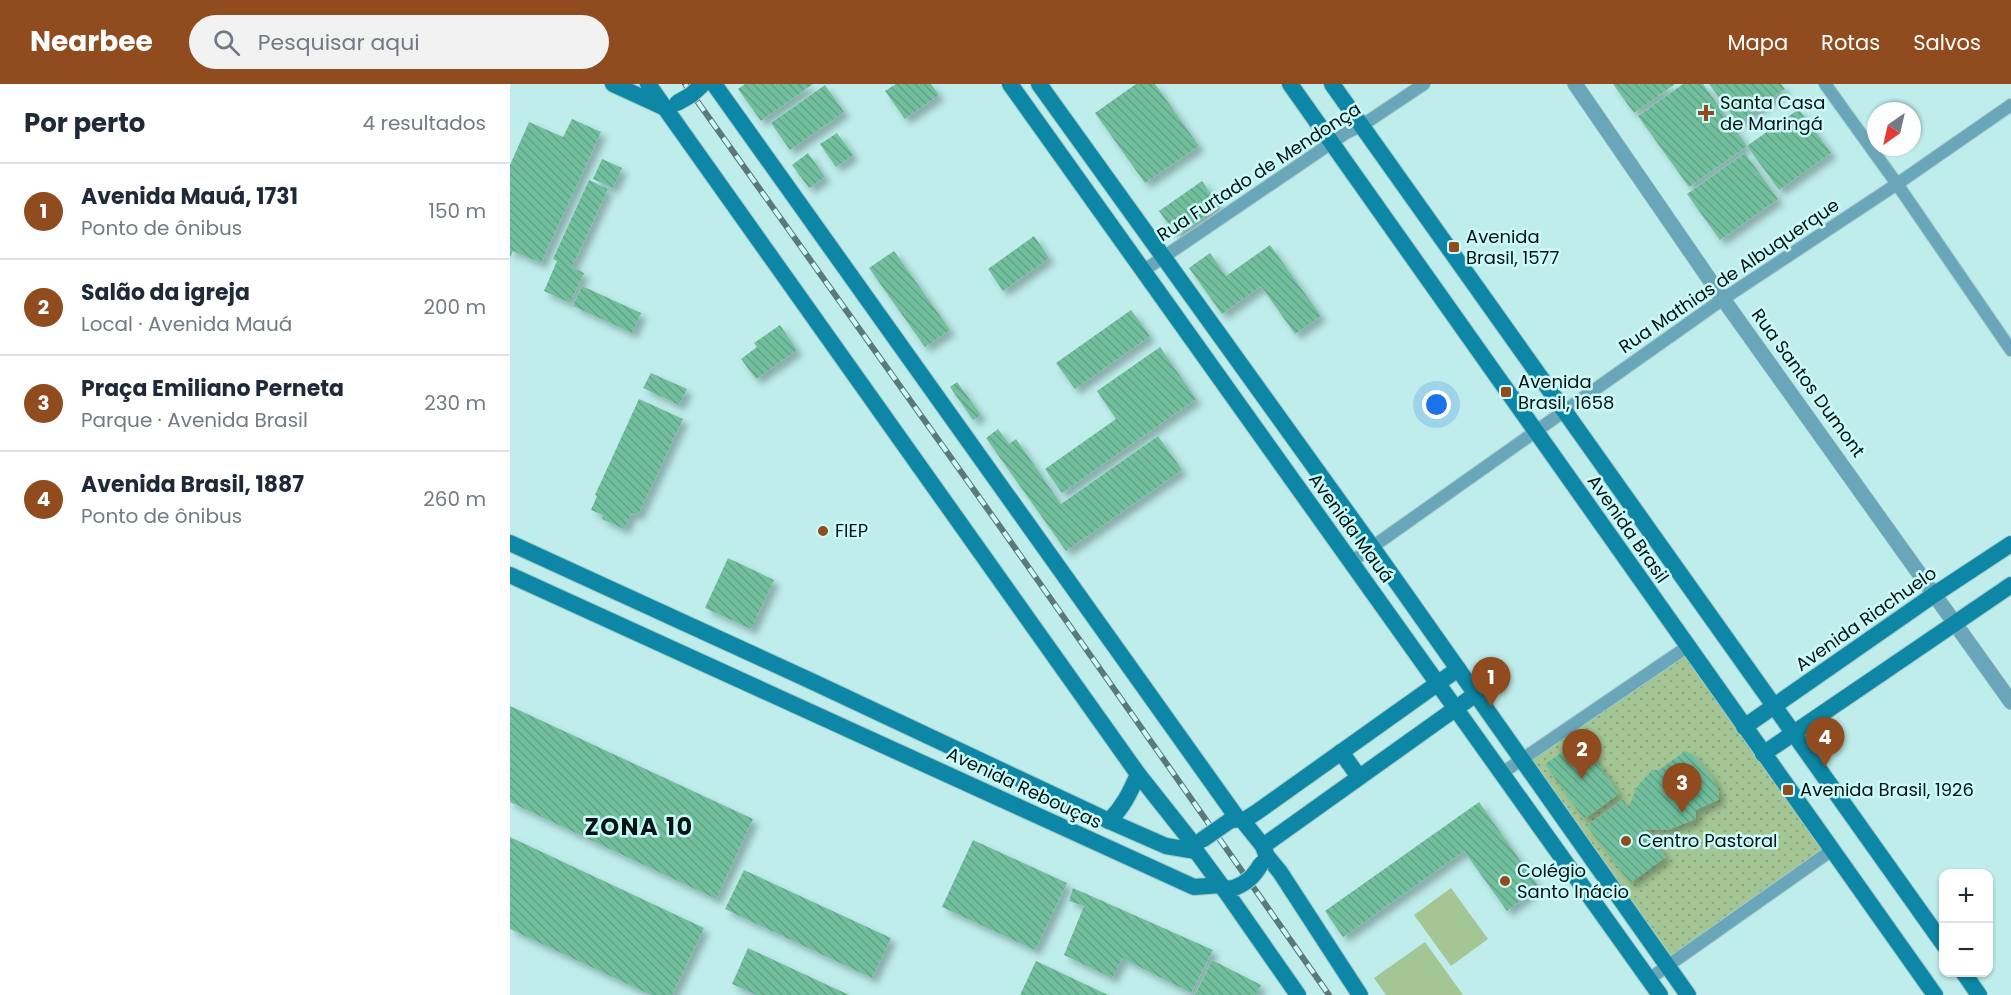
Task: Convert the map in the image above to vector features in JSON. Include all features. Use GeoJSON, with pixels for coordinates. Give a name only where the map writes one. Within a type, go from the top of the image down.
{"type":"FeatureCollection","features":[{"type":"Feature","properties":{"kind":"main road"},"geometry":{"type":"LineString","coordinates":[[613,84],[671,105],[691,95],[702,84]]}},
{"type":"Feature","properties":{"kind":"main road"},"geometry":{"type":"LineString","coordinates":[[648,84],[671,105],[1138,774],[1198,846],[1298,995]]}},
{"type":"Feature","properties":{"kind":"main road"},"geometry":{"type":"LineString","coordinates":[[714,84],[1236,821],[1280,872],[1360,995]]}},
{"type":"Feature","properties":{"kind":"main road","name":"Avenida Mauá"},"geometry":{"type":"LineString","coordinates":[[1011,84],[1660,995]]}},
{"type":"Feature","properties":{"kind":"main road","name":"Avenida Mauá"},"geometry":{"type":"LineString","coordinates":[[1039,84],[1372,547],[1688,995]]}},
{"type":"Feature","properties":{"kind":"main road","name":"Avenida Brasil"},"geometry":{"type":"LineString","coordinates":[[1290,84],[1935,995]]}},
{"type":"Feature","properties":{"kind":"main road","name":"Avenida Brasil"},"geometry":{"type":"LineString","coordinates":[[1332,84],[1939,938]]}},
{"type":"Feature","properties":{"kind":"main road","name":"Avenida Rebouças"},"geometry":{"type":"LineString","coordinates":[[510,543],[1109,821],[1166,846],[1198,846]]}},
{"type":"Feature","properties":{"kind":"main road","name":"Avenida Riachuelo"},"geometry":{"type":"LineString","coordinates":[[1744,727],[2011,544]]}},
{"type":"Feature","properties":{"kind":"main road"},"geometry":{"type":"LineString","coordinates":[[535,586],[547,560]]}},
{"type":"Feature","properties":{"kind":"main road","name":"Avenida Rebouças"},"geometry":{"type":"LineString","coordinates":[[510,574],[1194,887],[1226,887]]}},
{"type":"Feature","properties":{"kind":"main road"},"geometry":{"type":"LineString","coordinates":[[1763,754],[2011,585]]}},
{"type":"Feature","properties":{"kind":"main road"},"geometry":{"type":"LineString","coordinates":[[1198,846],[1341,752],[1458,669]]}},
{"type":"Feature","properties":{"kind":"main road"},"geometry":{"type":"LineString","coordinates":[[797,705],[809,680]]}},
{"type":"Feature","properties":{"kind":"main road"},"geometry":{"type":"LineString","coordinates":[[1226,887],[1243,884],[1254,876],[1264,855],[1359,777],[1476,694]]}},
{"type":"Feature","properties":{"kind":"main road"},"geometry":{"type":"LineString","coordinates":[[1341,752],[1359,777]]}},
{"type":"Feature","properties":{"kind":"main road"},"geometry":{"type":"LineString","coordinates":[[1109,821],[1129,797],[1138,774]]}},
{"type":"Feature","properties":{"kind":"main road"},"geometry":{"type":"LineString","coordinates":[[1966,977],[1979,995]]}},
{"type":"Feature","properties":{"kind":"street","name":"Rua Furtado de Mendonça"},"geometry":{"type":"LineString","coordinates":[[1143,271],[1332,143],[1424,84]]}},
{"type":"Feature","properties":{"kind":"street","name":"Rua Santos Dumont"},"geometry":{"type":"LineString","coordinates":[[1575,84],[1724,299],[2011,702]]}},
{"type":"Feature","properties":{"kind":"street"},"geometry":{"type":"LineString","coordinates":[[1825,84],[2011,350]]}},
{"type":"Feature","properties":{"kind":"street","name":"Rua Mathias de Albuquerque"},"geometry":{"type":"LineString","coordinates":[[1352,562],[1724,299],[2011,105]]}},
{"type":"Feature","properties":{"kind":"street"},"geometry":{"type":"LineString","coordinates":[[1502,773],[1688,646]]}},
{"type":"Feature","properties":{"kind":"street"},"geometry":{"type":"LineString","coordinates":[[1648,979],[1832,850]]}},
{"type":"Feature","properties":{"kind":"green space"},"geometry":{"type":"Polygon","coordinates":[[[1687,647],[1832,850],[1667,966],[1522,760],[1687,647]]]}},
{"type":"Feature","properties":{"kind":"green space"},"geometry":{"type":"Polygon","coordinates":[[[1451,888],[1488,939],[1451,966],[1414,915],[1451,888]]]}},
{"type":"Feature","properties":{"kind":"green space"},"geometry":{"type":"Polygon","coordinates":[[[1425,942],[1463,995],[1386,995],[1374,978],[1425,942]]]}},
{"type":"Feature","properties":{"kind":"building"},"geometry":{"type":"Polygon","coordinates":[[[745,84],[813,84],[761,121],[738,89],[745,84]]]}},
{"type":"Feature","properties":{"kind":"building"},"geometry":{"type":"Polygon","coordinates":[[[896,84],[931,84],[939,95],[905,119],[885,91],[896,84]]]}},
{"type":"Feature","properties":{"kind":"building"},"geometry":{"type":"Polygon","coordinates":[[[1136,84],[1155,84],[1199,146],[1145,183],[1095,113],[1136,84]]]}},
{"type":"Feature","properties":{"kind":"building"},"geometry":{"type":"Polygon","coordinates":[[[1613,84],[1675,84],[1634,113],[1613,84]]]}},
{"type":"Feature","properties":{"kind":"building","name":"Santa Casa de Maringá"},"geometry":{"type":"Polygon","coordinates":[[[1683,84],[1703,84],[1747,146],[1689,187],[1638,116],[1683,84]]]}},
{"type":"Feature","properties":{"kind":"building"},"geometry":{"type":"Polygon","coordinates":[[[1709,84],[1781,84],[1785,89],[1738,123],[1709,84]]]}},
{"type":"Feature","properties":{"kind":"building"},"geometry":{"type":"Polygon","coordinates":[[[825,85],[844,112],[790,150],[771,123],[825,85]]]}},
{"type":"Feature","properties":{"kind":"building"},"geometry":{"type":"Polygon","coordinates":[[[1799,109],[1831,153],[1779,190],[1747,146],[1799,109]]]}},
{"type":"Feature","properties":{"kind":"building"},"geometry":{"type":"Polygon","coordinates":[[[572,119],[601,132],[541,263],[513,251],[510,258],[510,165],[529,122],[563,137],[572,119]]]}},
{"type":"Feature","properties":{"kind":"building"},"geometry":{"type":"Polygon","coordinates":[[[837,133],[853,155],[836,167],[820,144],[837,133]]]}},
{"type":"Feature","properties":{"kind":"building"},"geometry":{"type":"Polygon","coordinates":[[[808,153],[825,177],[809,188],[792,165],[808,153]]]}},
{"type":"Feature","properties":{"kind":"building"},"geometry":{"type":"Polygon","coordinates":[[[1745,153],[1778,199],[1720,240],[1687,194],[1745,153]]]}},
{"type":"Feature","properties":{"kind":"building"},"geometry":{"type":"Polygon","coordinates":[[[602,159],[622,168],[613,188],[593,179],[602,159]]]}},
{"type":"Feature","properties":{"kind":"building"},"geometry":{"type":"Polygon","coordinates":[[[589,180],[608,189],[572,267],[584,273],[570,303],[544,291],[557,261],[553,259],[589,180]]]}},
{"type":"Feature","properties":{"kind":"building"},"geometry":{"type":"Polygon","coordinates":[[[1202,181],[1219,206],[1177,236],[1159,211],[1202,181]]]}},
{"type":"Feature","properties":{"kind":"building"},"geometry":{"type":"Polygon","coordinates":[[[1034,236],[1049,258],[1003,291],[988,269],[1034,236]]]}},
{"type":"Feature","properties":{"kind":"building"},"geometry":{"type":"Polygon","coordinates":[[[1270,245],[1321,316],[1295,334],[1261,286],[1222,314],[1189,268],[1210,253],[1226,276],[1270,245]]]}},
{"type":"Feature","properties":{"kind":"building"},"geometry":{"type":"Polygon","coordinates":[[[894,251],[950,330],[925,347],[869,268],[894,251]]]}},
{"type":"Feature","properties":{"kind":"building"},"geometry":{"type":"Polygon","coordinates":[[[582,286],[641,313],[632,333],[573,306],[582,286]]]}},
{"type":"Feature","properties":{"kind":"building"},"geometry":{"type":"Polygon","coordinates":[[[1131,310],[1150,336],[1075,389],[1056,363],[1131,310]]]}},
{"type":"Feature","properties":{"kind":"building"},"geometry":{"type":"Polygon","coordinates":[[[780,325],[797,350],[756,379],[741,359],[757,347],[754,343],[780,325]]]}},
{"type":"Feature","properties":{"kind":"building"},"geometry":{"type":"Polygon","coordinates":[[[1160,347],[1196,399],[1062,493],[1045,469],[1116,419],[1097,391],[1160,347]]]}},
{"type":"Feature","properties":{"kind":"building"},"geometry":{"type":"Polygon","coordinates":[[[651,373],[687,389],[679,405],[643,388],[651,373]]]}},
{"type":"Feature","properties":{"kind":"building"},"geometry":{"type":"Polygon","coordinates":[[[957,382],[981,415],[973,420],[950,387],[957,382]]]}},
{"type":"Feature","properties":{"kind":"building"},"geometry":{"type":"Polygon","coordinates":[[[639,399],[683,419],[638,515],[632,513],[624,529],[602,519],[603,515],[591,510],[597,496],[595,495],[639,399]]]}},
{"type":"Feature","properties":{"kind":"building"},"geometry":{"type":"Polygon","coordinates":[[[998,429],[1009,444],[1016,439],[1061,504],[1158,436],[1182,470],[1066,551],[986,438],[998,429]]]}},
{"type":"Feature","properties":{"kind":"building"},"geometry":{"type":"Polygon","coordinates":[[[728,558],[774,580],[751,629],[705,608],[728,558]]]}},
{"type":"Feature","properties":{"kind":"building"},"geometry":{"type":"Polygon","coordinates":[[[510,706],[753,819],[716,899],[510,802],[510,706]]]}},
{"type":"Feature","properties":{"kind":"building"},"geometry":{"type":"Polygon","coordinates":[[[1581,739],[1619,794],[1584,819],[1545,764],[1581,739]]]}},
{"type":"Feature","properties":{"kind":"building"},"geometry":{"type":"Polygon","coordinates":[[[1685,751],[1692,754],[1713,778],[1719,793],[1718,800],[1696,810],[1696,819],[1668,830],[1645,829],[1666,857],[1630,883],[1587,826],[1623,799],[1630,810],[1637,787],[1652,770],[1659,770],[1685,751]]]}},
{"type":"Feature","properties":{"kind":"building","name":"Colégio Santo Inácio"},"geometry":{"type":"Polygon","coordinates":[[[1479,802],[1539,887],[1507,911],[1464,851],[1343,937],[1325,911],[1479,802]]]}},
{"type":"Feature","properties":{"kind":"building"},"geometry":{"type":"Polygon","coordinates":[[[510,837],[704,928],[672,995],[651,995],[510,929],[510,837]]]}},
{"type":"Feature","properties":{"kind":"building"},"geometry":{"type":"Polygon","coordinates":[[[973,840],[1067,883],[1035,950],[942,907],[973,840]]]}},
{"type":"Feature","properties":{"kind":"building"},"geometry":{"type":"Polygon","coordinates":[[[744,870],[891,938],[872,978],[725,909],[744,870]]]}},
{"type":"Feature","properties":{"kind":"building"},"geometry":{"type":"Polygon","coordinates":[[[1073,888],[1213,950],[1191,993],[1122,958],[1112,978],[1064,955],[1084,906],[1069,901],[1073,888]]]}},
{"type":"Feature","properties":{"kind":"building"},"geometry":{"type":"Polygon","coordinates":[[[748,948],[849,995],[756,995],[732,984],[748,948]]]}},
{"type":"Feature","properties":{"kind":"building"},"geometry":{"type":"Polygon","coordinates":[[[1212,960],[1261,985],[1256,995],[1195,995],[1212,960]]]}},
{"type":"Feature","properties":{"kind":"building"},"geometry":{"type":"Polygon","coordinates":[[[1036,961],[1108,995],[1020,995],[1036,961]]]}},
{"type":"Feature","properties":{"kind":"railway"},"geometry":{"type":"LineString","coordinates":[[685,84],[1329,995]]}},
{"type":"Feature","properties":{"kind":"place","name":"Santa Casa de Maringá"},"geometry":{"type":"Point","coordinates":[1706,113]}},
{"type":"Feature","properties":{"kind":"place","name":"Avenida Brasil, 1577"},"geometry":{"type":"Point","coordinates":[1454,247]}},
{"type":"Feature","properties":{"kind":"place","name":"Avenida Brasil, 1658"},"geometry":{"type":"Point","coordinates":[1506,392]}},
{"type":"Feature","properties":{"kind":"place","name":"FIEP"},"geometry":{"type":"Point","coordinates":[823,531]}},
{"type":"Feature","properties":{"kind":"place","name":"Avenida Mauá, 1731"},"geometry":{"type":"Point","coordinates":[1491,707]}},
{"type":"Feature","properties":{"kind":"place","name":"Avenida Brasil, 1887"},"geometry":{"type":"Point","coordinates":[1825,767]}},
{"type":"Feature","properties":{"kind":"place","name":"Salão da igreja"},"geometry":{"type":"Point","coordinates":[1582,779]}},
{"type":"Feature","properties":{"kind":"place","name":"Avenida Brasil, 1926"},"geometry":{"type":"Point","coordinates":[1788,790]}},
{"type":"Feature","properties":{"kind":"place","name":"Praça Emiliano Perneta"},"geometry":{"type":"Point","coordinates":[1682,813]}},
{"type":"Feature","properties":{"kind":"place","name":"Centro Pastoral"},"geometry":{"type":"Point","coordinates":[1626,841]}},
{"type":"Feature","properties":{"kind":"place","name":"Colégio Santo Inácio"},"geometry":{"type":"Point","coordinates":[1505,881]}},
{"type":"Feature","properties":{"kind":"district","name":"ZONA 10"},"geometry":{"type":"Point","coordinates":[639,827]}}]}
